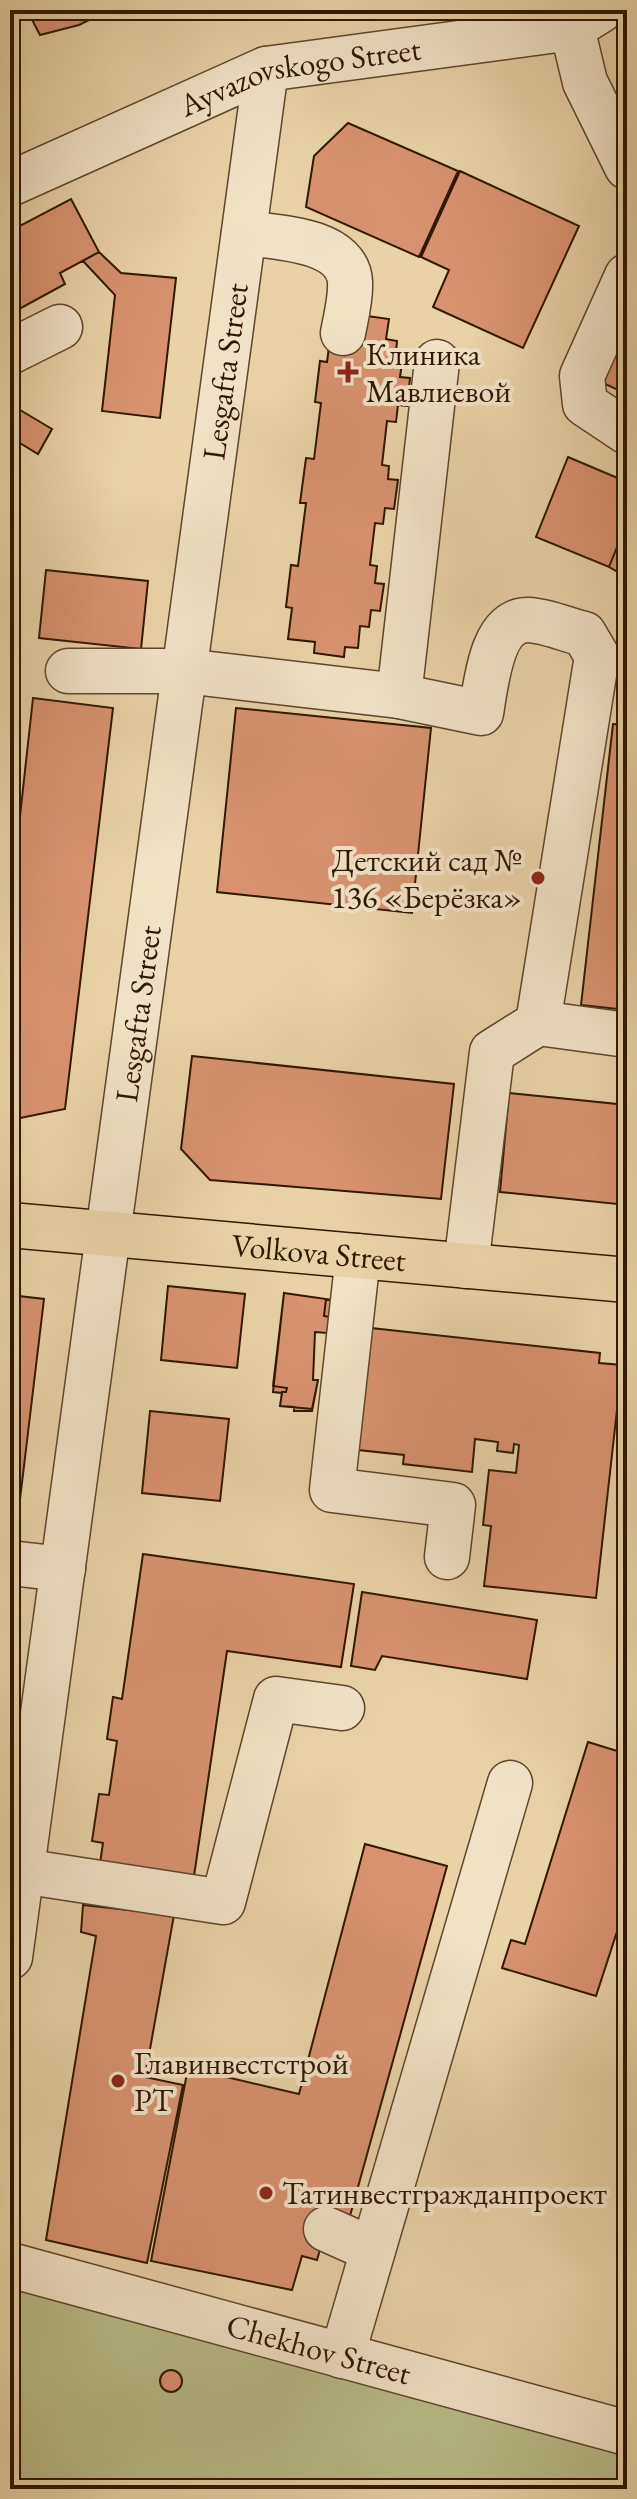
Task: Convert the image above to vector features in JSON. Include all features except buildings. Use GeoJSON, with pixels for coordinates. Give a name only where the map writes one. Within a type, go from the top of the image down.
{"type":"FeatureCollection","features":[{"type":"Feature","properties":{"kind":"main road","name":"Volkova Street"},"geometry":{"type":"LineString","coordinates":[[10,1225],[627,1280]]}},
{"type":"Feature","properties":{"kind":"street","name":"Ayvazovskogo Street"},"geometry":{"type":"LineString","coordinates":[[10,184],[266,69],[587,19]]}},
{"type":"Feature","properties":{"kind":"street"},"geometry":{"type":"LineString","coordinates":[[587,19],[585,82],[627,167]]}},
{"type":"Feature","properties":{"kind":"street","name":"Lesgafta Street"},"geometry":{"type":"LineString","coordinates":[[10,1957],[22,1871],[27,1706],[63,1569],[266,69]]}},
{"type":"Feature","properties":{"kind":"street"},"geometry":{"type":"LineString","coordinates":[[244,233],[298,239],[334,253],[347,267],[351,283],[343,333]]}},
{"type":"Feature","properties":{"kind":"street"},"geometry":{"type":"LineString","coordinates":[[627,276],[582,376],[585,404],[627,432]]}},
{"type":"Feature","properties":{"kind":"street"},"geometry":{"type":"LineString","coordinates":[[10,352],[60,327]]}},
{"type":"Feature","properties":{"kind":"street"},"geometry":{"type":"LineString","coordinates":[[399,696],[437,362]]}},
{"type":"Feature","properties":{"kind":"street"},"geometry":{"type":"LineString","coordinates":[[68,671],[185,671],[399,696],[481,713],[495,646],[510,624],[528,620],[584,634],[597,656],[609,694],[538,1023]]}},
{"type":"Feature","properties":{"kind":"street"},"geometry":{"type":"LineString","coordinates":[[466,1266],[492,1052],[538,1023],[627,1035]]}},
{"type":"Feature","properties":{"kind":"street"},"geometry":{"type":"LineString","coordinates":[[358,1256],[332,1490],[453,1505],[447,1557]]}},
{"type":"Feature","properties":{"kind":"street"},"geometry":{"type":"LineString","coordinates":[[10,1563],[63,1569]]}},
{"type":"Feature","properties":{"kind":"street"},"geometry":{"type":"LineString","coordinates":[[22,1871],[223,1902],[276,1699],[342,1708]]}},
{"type":"Feature","properties":{"kind":"street"},"geometry":{"type":"LineString","coordinates":[[342,2356],[510,1783]]}},
{"type":"Feature","properties":{"kind":"street"},"geometry":{"type":"LineString","coordinates":[[326,2229],[373,2250]]}},
{"type":"Feature","properties":{"kind":"street","name":"Chekhov Street"},"geometry":{"type":"LineString","coordinates":[[10,2265],[627,2433]]}},
{"type":"Feature","properties":{"kind":"green space"},"geometry":{"type":"Polygon","coordinates":[[[10,2281],[627,2445],[627,2489],[10,2489],[10,2281]]]}},
{"type":"Feature","properties":{"kind":"place","name":"Клиника Мавлиевой"},"geometry":{"type":"Point","coordinates":[348,372]}},
{"type":"Feature","properties":{"kind":"place","name":"Детский сад № 136 «Берёзка»"},"geometry":{"type":"Point","coordinates":[538,878]}},
{"type":"Feature","properties":{"kind":"place","name":"Главинвестстрой РТ"},"geometry":{"type":"Point","coordinates":[118,2081]}},
{"type":"Feature","properties":{"kind":"place","name":"Татинвестгражданпроект"},"geometry":{"type":"Point","coordinates":[266,2193]}}]}
